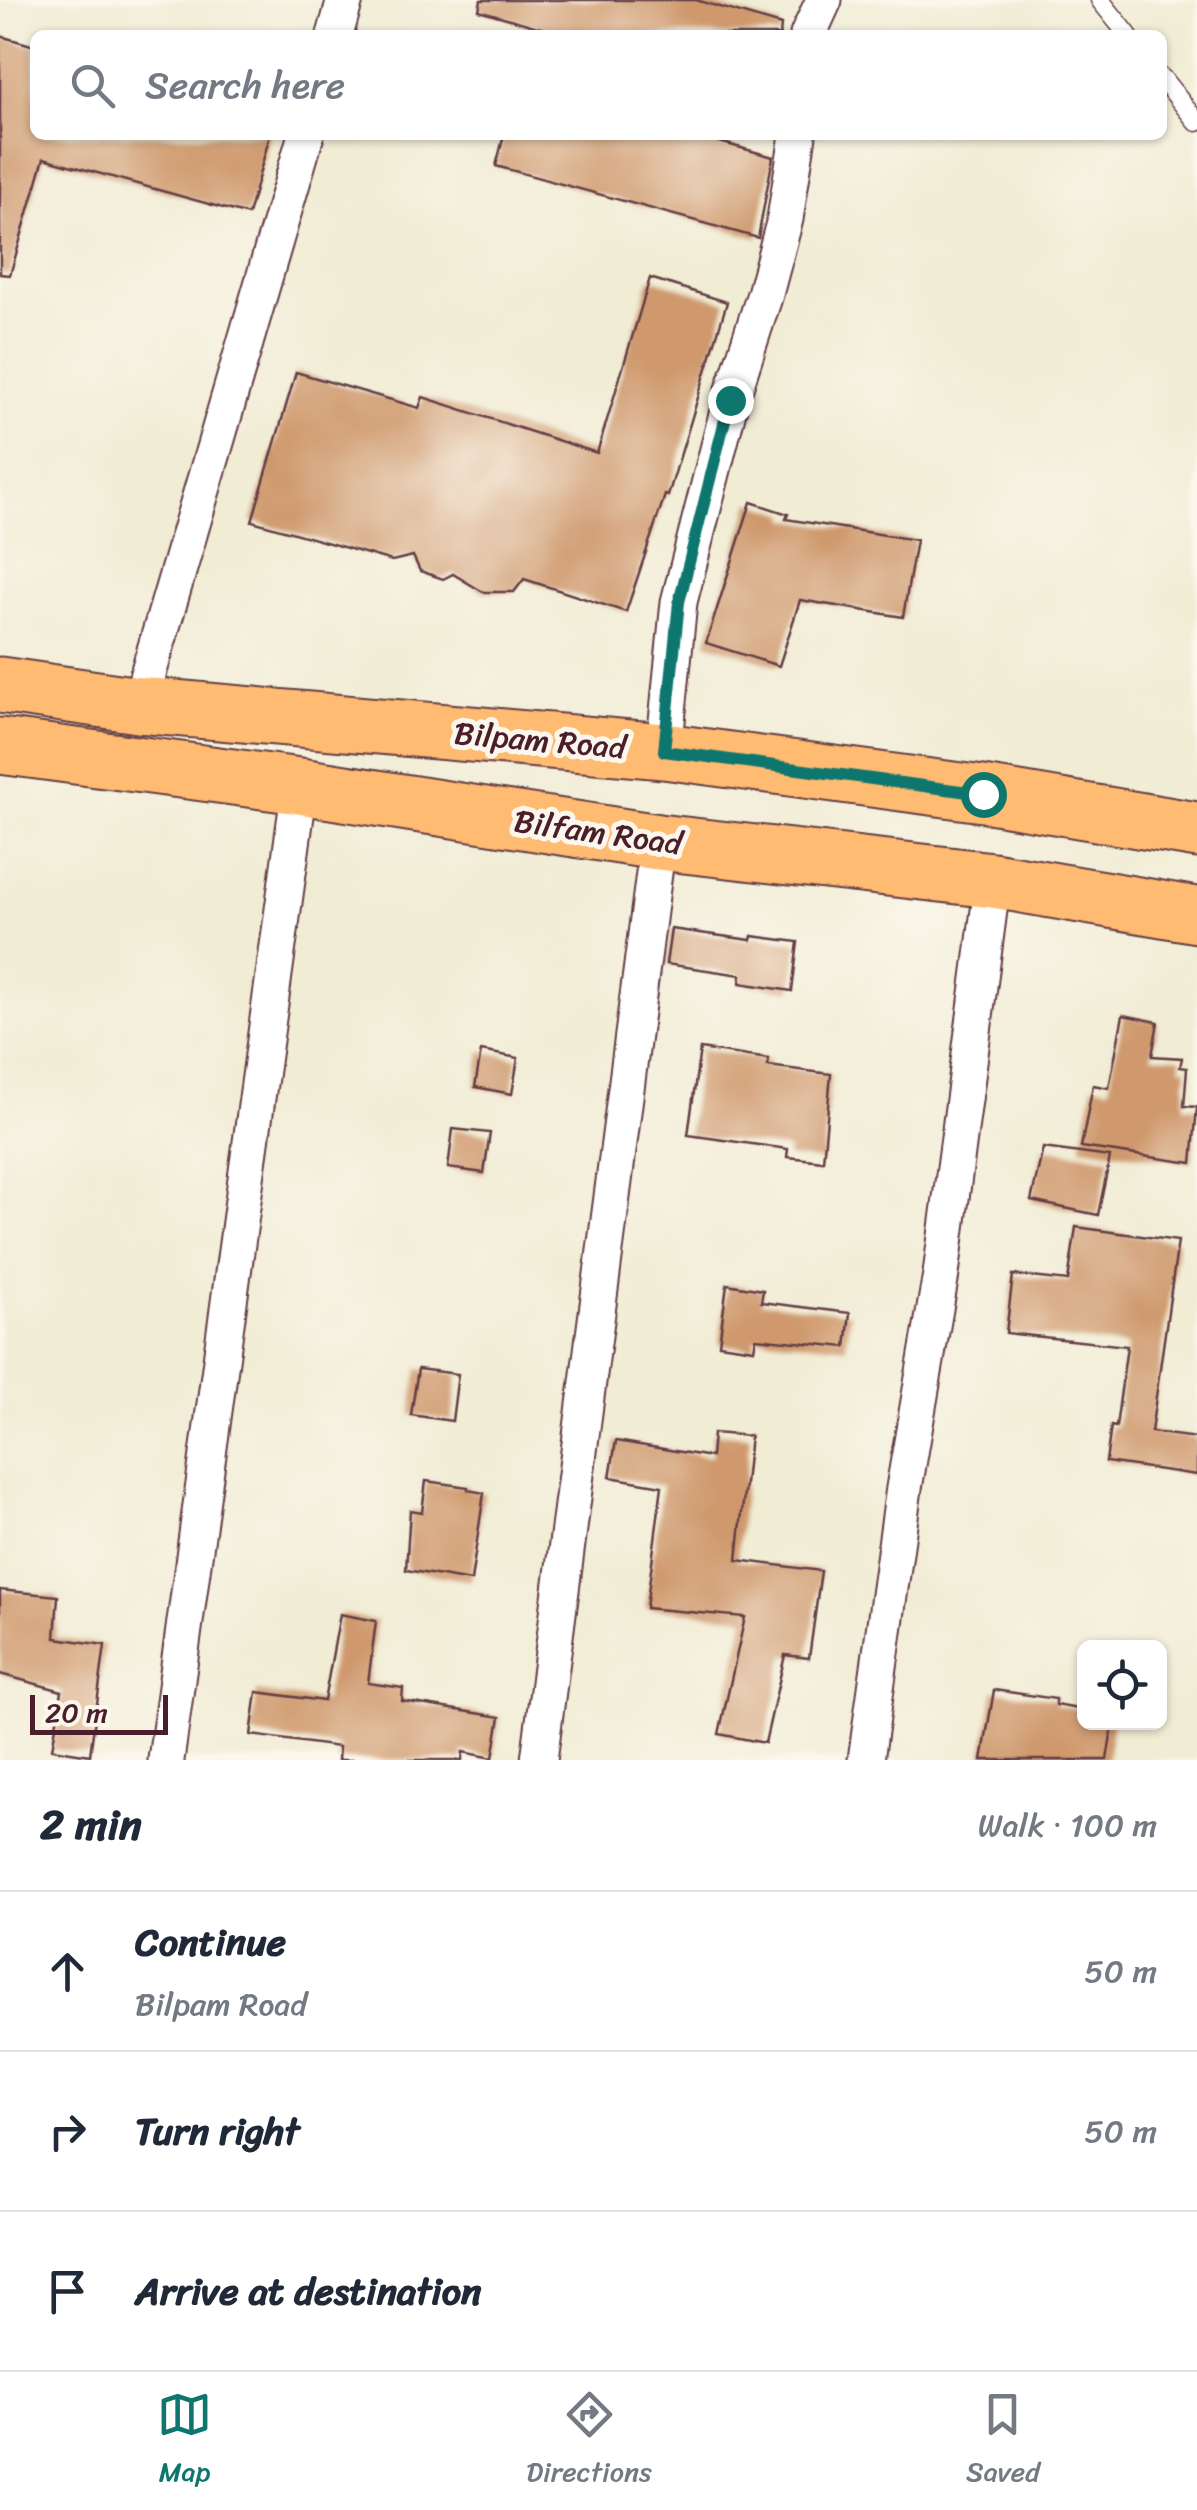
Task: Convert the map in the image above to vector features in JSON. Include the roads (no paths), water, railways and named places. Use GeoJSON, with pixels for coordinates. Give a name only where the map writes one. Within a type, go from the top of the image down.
{"type":"FeatureCollection","features":[{"type":"Feature","properties":{"kind":"main road","name":"Bilpam Road"},"geometry":{"type":"LineString","coordinates":[[0,685],[139,705],[664,751],[983,794],[1197,830]]}},
{"type":"Feature","properties":{"kind":"main road","name":"Bilfam Road"},"geometry":{"type":"LineString","coordinates":[[0,746],[300,786],[658,842],[993,880],[1197,915]]}},
{"type":"Feature","properties":{"kind":"street"},"geometry":{"type":"LineString","coordinates":[[336,30],[345,0]]}},
{"type":"Feature","properties":{"kind":"street"},"geometry":{"type":"LineString","coordinates":[[810,30],[824,0]]}},
{"type":"Feature","properties":{"kind":"street"},"geometry":{"type":"LineString","coordinates":[[139,705],[305,140]]}},
{"type":"Feature","properties":{"kind":"street"},"geometry":{"type":"LineString","coordinates":[[664,751],[679,602],[726,416],[780,237],[797,140]]}},
{"type":"Feature","properties":{"kind":"street"},"geometry":{"type":"LineString","coordinates":[[166,1760],[300,786]]}},
{"type":"Feature","properties":{"kind":"street"},"geometry":{"type":"LineString","coordinates":[[539,1760],[658,842]]}},
{"type":"Feature","properties":{"kind":"street"},"geometry":{"type":"LineString","coordinates":[[866,1760],[904,1488],[940,1274],[993,880]]}},
{"type":"Feature","properties":{"kind":"lane"},"geometry":{"type":"LineString","coordinates":[[1100,0],[1124,30]]}},
{"type":"Feature","properties":{"kind":"lane"},"geometry":{"type":"LineString","coordinates":[[1167,84],[1197,122]]}}]}
